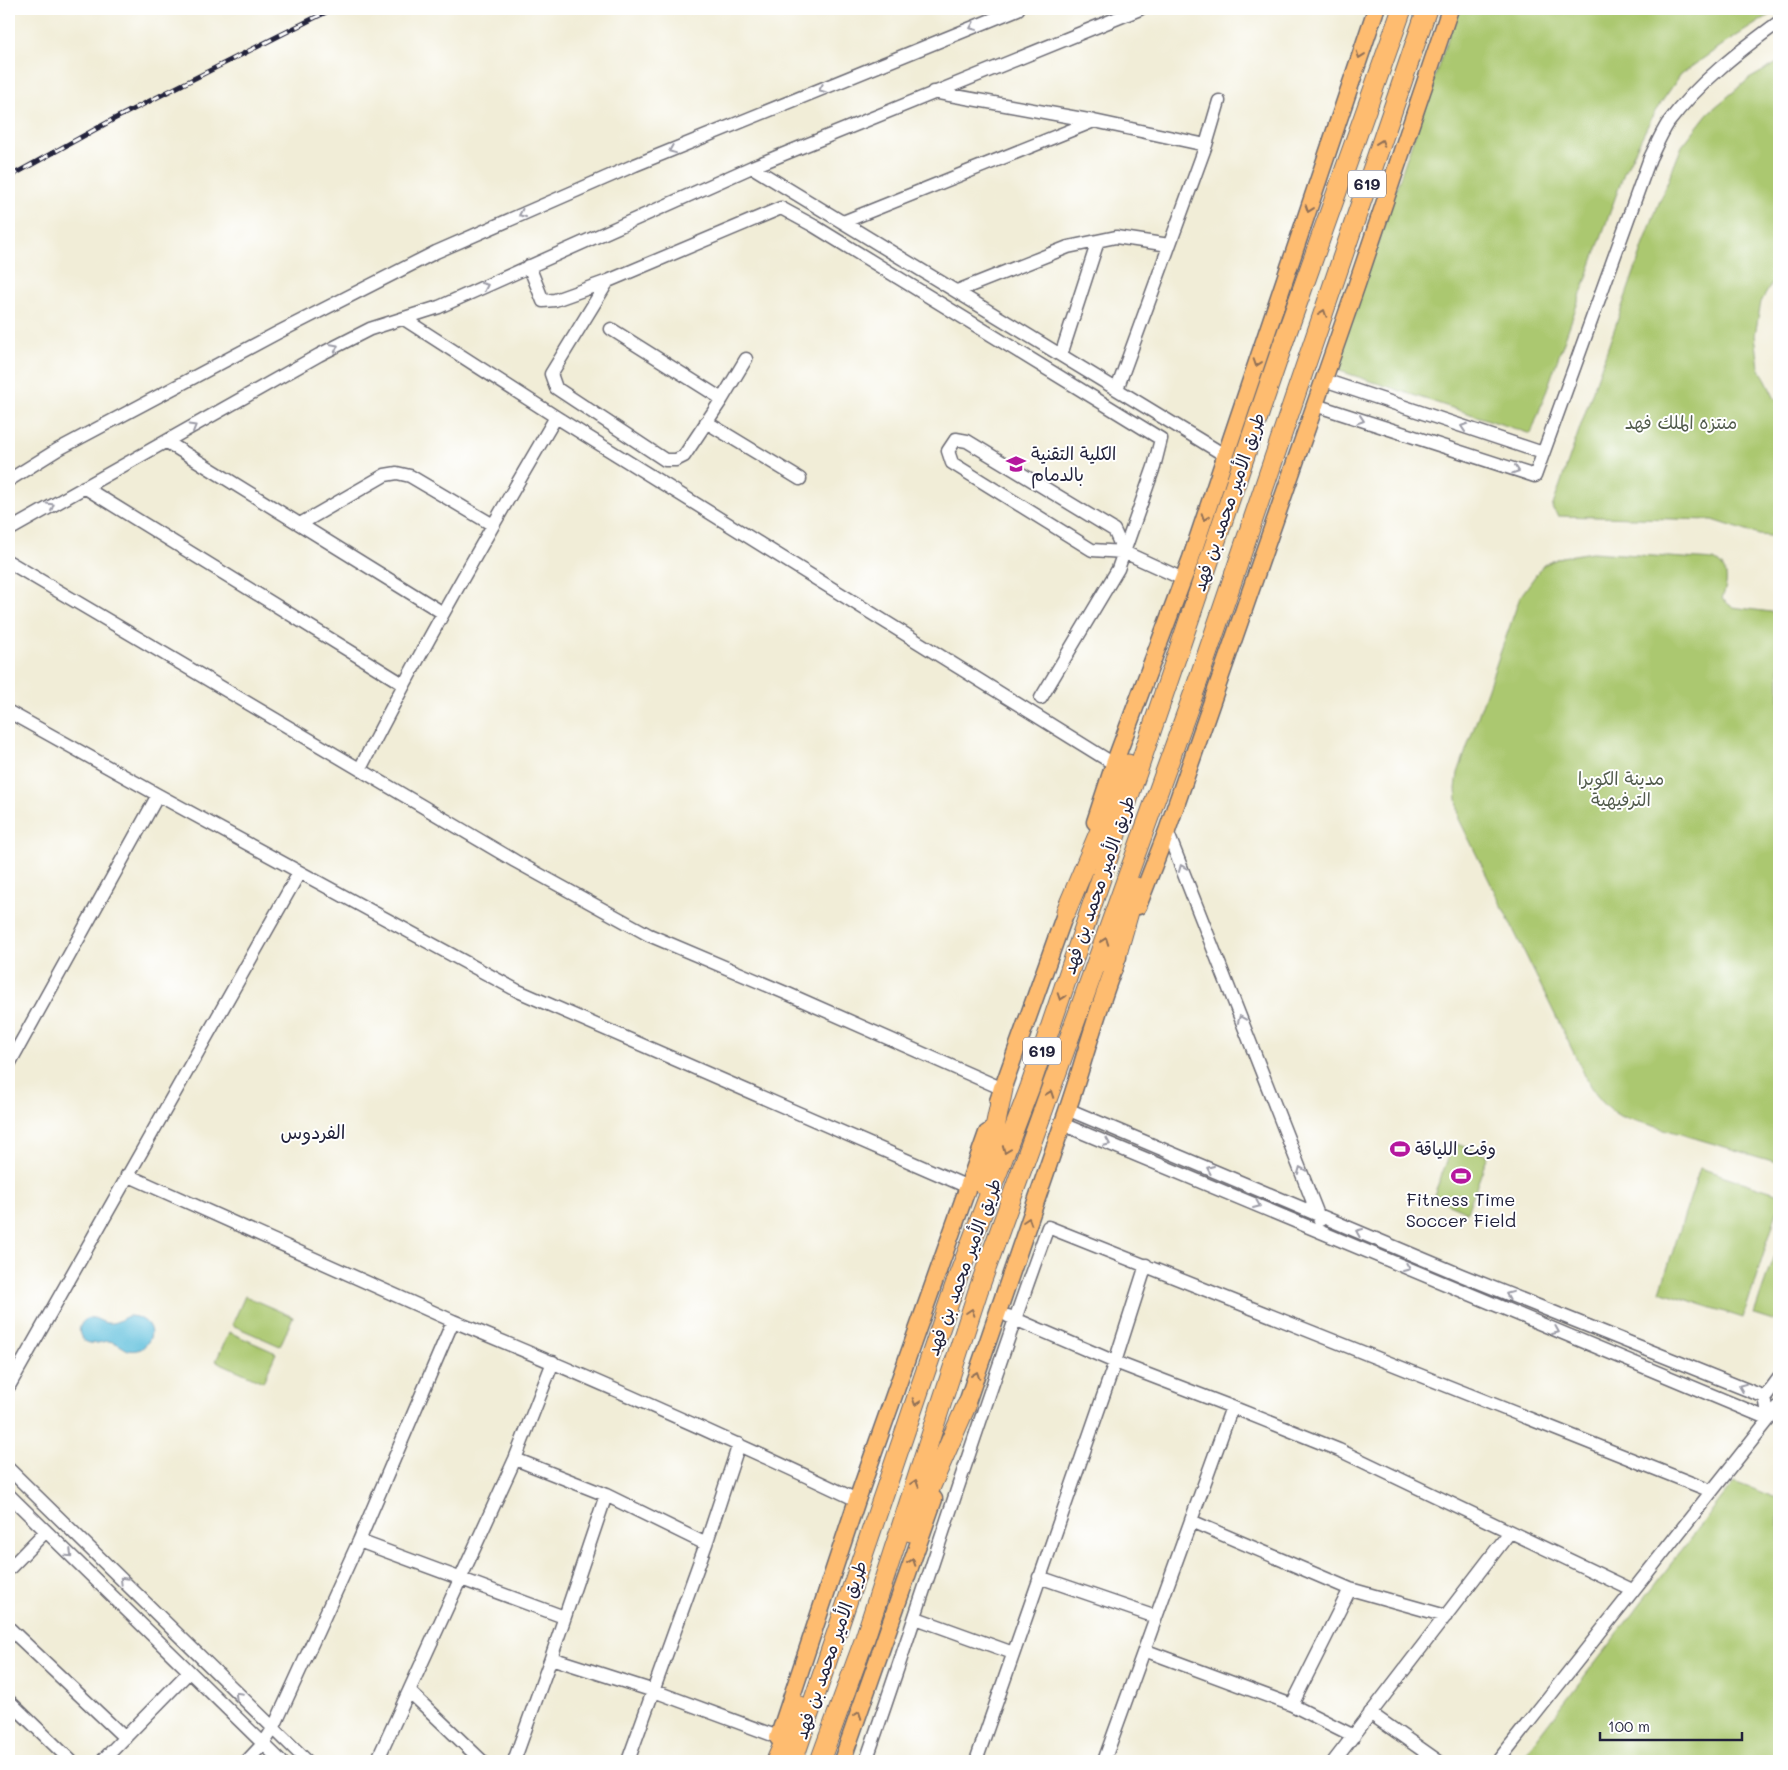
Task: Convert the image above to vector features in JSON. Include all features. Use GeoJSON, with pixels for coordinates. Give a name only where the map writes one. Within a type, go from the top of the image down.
{"type":"FeatureCollection","features":[{"type":"Feature","properties":{"kind":"highway","name":"طريق الأمير محمد بن فهد"},"geometry":{"type":"LineString","coordinates":[[793,1761],[956,1285],[1030,1087],[1285,338],[1402,9]]}},
{"type":"Feature","properties":{"kind":"highway","name":"طريق الأمير محمد بن فهد"},"geometry":{"type":"LineString","coordinates":[[820,1761],[865,1638],[978,1291],[1198,681],[1427,9]]}},
{"type":"Feature","properties":{"kind":"highway"},"geometry":{"type":"LineString","coordinates":[[1066,911],[1191,613]]}},
{"type":"Feature","properties":{"kind":"highway"},"geometry":{"type":"LineString","coordinates":[[1113,968],[1164,790],[1198,681]]}},
{"type":"Feature","properties":{"kind":"highway"},"geometry":{"type":"LineString","coordinates":[[956,1285],[985,1178],[1003,1089]]}},
{"type":"Feature","properties":{"kind":"highway"},"geometry":{"type":"LineString","coordinates":[[865,1638],[966,1406]]}},
{"type":"Feature","properties":{"kind":"highway"},"geometry":{"type":"LineString","coordinates":[[776,1761],[875,1522]]}},
{"type":"Feature","properties":{"kind":"main road"},"geometry":{"type":"LineString","coordinates":[[770,1761],[857,1500],[1066,911],[1114,764],[1184,579],[1376,9]]}},
{"type":"Feature","properties":{"kind":"main road"},"geometry":{"type":"LineString","coordinates":[[842,1761],[966,1406],[1065,1116],[1113,968],[1167,831],[1324,380],[1450,9]]}},
{"type":"Feature","properties":{"kind":"street"},"geometry":{"type":"LineString","coordinates":[[9,480],[57,450],[277,333],[436,252],[635,165],[1018,9]]}},
{"type":"Feature","properties":{"kind":"street"},"geometry":{"type":"LineString","coordinates":[[9,530],[319,355],[370,329],[439,307],[752,167],[1140,9]]}},
{"type":"Feature","properties":{"kind":"street"},"geometry":{"type":"LineString","coordinates":[[1315,405],[1535,476],[1650,158],[1667,125],[1690,97],[1716,72],[1779,22]]}},
{"type":"Feature","properties":{"kind":"street"},"geometry":{"type":"LineString","coordinates":[[933,92],[1094,121],[1206,146]]}},
{"type":"Feature","properties":{"kind":"street"},"geometry":{"type":"LineString","coordinates":[[1117,389],[1206,146],[1219,101]]}},
{"type":"Feature","properties":{"kind":"street"},"geometry":{"type":"LineString","coordinates":[[844,222],[1094,121]]}},
{"type":"Feature","properties":{"kind":"street"},"geometry":{"type":"LineString","coordinates":[[752,167],[1226,456]]}},
{"type":"Feature","properties":{"kind":"street"},"geometry":{"type":"LineString","coordinates":[[529,266],[543,301],[555,300],[608,281],[781,208],[806,221],[1162,439],[1154,468],[1118,569],[1041,698]]}},
{"type":"Feature","properties":{"kind":"street"},"geometry":{"type":"LineString","coordinates":[[957,291],[1068,247],[1116,237],[1169,245]]}},
{"type":"Feature","properties":{"kind":"street"},"geometry":{"type":"LineString","coordinates":[[1061,355],[1098,241]]}},
{"type":"Feature","properties":{"kind":"street"},"geometry":{"type":"LineString","coordinates":[[608,281],[551,374],[556,388],[665,460],[676,460],[684,456],[746,359]]}},
{"type":"Feature","properties":{"kind":"street"},"geometry":{"type":"LineString","coordinates":[[404,319],[556,417],[1114,764]]}},
{"type":"Feature","properties":{"kind":"street"},"geometry":{"type":"LineString","coordinates":[[611,329],[722,398]]}},
{"type":"Feature","properties":{"kind":"street"},"geometry":{"type":"LineString","coordinates":[[1324,380],[1543,453]]}},
{"type":"Feature","properties":{"kind":"street"},"geometry":{"type":"LineString","coordinates":[[360,768],[403,684],[556,417]]}},
{"type":"Feature","properties":{"kind":"street"},"geometry":{"type":"LineString","coordinates":[[706,422],[800,479]]}},
{"type":"Feature","properties":{"kind":"street"},"geometry":{"type":"LineString","coordinates":[[1124,552],[1114,530],[967,441],[956,439],[948,451],[952,463],[1092,550],[1124,552],[1184,579]]}},
{"type":"Feature","properties":{"kind":"street"},"geometry":{"type":"LineString","coordinates":[[167,442],[443,613]]}},
{"type":"Feature","properties":{"kind":"street"},"geometry":{"type":"LineString","coordinates":[[300,524],[385,475],[397,473],[410,476],[493,525]]}},
{"type":"Feature","properties":{"kind":"street"},"geometry":{"type":"LineString","coordinates":[[84,487],[403,684]]}},
{"type":"Feature","properties":{"kind":"street"},"geometry":{"type":"LineString","coordinates":[[9,562],[515,861],[649,935],[1003,1089]]}},
{"type":"Feature","properties":{"kind":"street"},"geometry":{"type":"LineString","coordinates":[[9,712],[299,873],[518,991],[968,1187]]}},
{"type":"Feature","properties":{"kind":"street"},"geometry":{"type":"LineString","coordinates":[[9,1064],[158,795]]}},
{"type":"Feature","properties":{"kind":"street"},"geometry":{"type":"LineString","coordinates":[[1167,831],[1319,1215],[1322,1232]]}},
{"type":"Feature","properties":{"kind":"street"},"geometry":{"type":"LineString","coordinates":[[9,1386],[299,873]]}},
{"type":"Feature","properties":{"kind":"street"},"geometry":{"type":"LineString","coordinates":[[1065,1116],[1319,1215],[1461,1275],[1765,1397]]}},
{"type":"Feature","properties":{"kind":"street"},"geometry":{"type":"LineString","coordinates":[[1065,1116],[1322,1232],[1769,1419]]}},
{"type":"Feature","properties":{"kind":"street"},"geometry":{"type":"LineString","coordinates":[[127,1175],[453,1321],[553,1362],[739,1444],[857,1500]]}},
{"type":"Feature","properties":{"kind":"street"},"geometry":{"type":"LineString","coordinates":[[866,1761],[916,1618],[1014,1318],[1048,1227],[1711,1491]]}},
{"type":"Feature","properties":{"kind":"street"},"geometry":{"type":"LineString","coordinates":[[976,1761],[1039,1576],[1116,1362],[1146,1265]]}},
{"type":"Feature","properties":{"kind":"street"},"geometry":{"type":"LineString","coordinates":[[998,1312],[1116,1362],[1339,1450],[1632,1590]]}},
{"type":"Feature","properties":{"kind":"street"},"geometry":{"type":"LineString","coordinates":[[247,1761],[263,1744],[273,1729],[359,1541],[453,1321]]}},
{"type":"Feature","properties":{"kind":"street"},"geometry":{"type":"LineString","coordinates":[[377,1761],[515,1460],[553,1362]]}},
{"type":"Feature","properties":{"kind":"street"},"geometry":{"type":"LineString","coordinates":[[1769,1419],[1765,1397],[1779,1378]]}},
{"type":"Feature","properties":{"kind":"street"},"geometry":{"type":"LineString","coordinates":[[1498,1761],[1779,1406]]}},
{"type":"Feature","properties":{"kind":"street"},"geometry":{"type":"LineString","coordinates":[[1104,1761],[1232,1407]]}},
{"type":"Feature","properties":{"kind":"street"},"geometry":{"type":"LineString","coordinates":[[628,1761],[706,1544],[739,1444]]}},
{"type":"Feature","properties":{"kind":"street"},"geometry":{"type":"LineString","coordinates":[[515,1460],[606,1496],[706,1544]]}},
{"type":"Feature","properties":{"kind":"street"},"geometry":{"type":"LineString","coordinates":[[9,1469],[307,1761]]}},
{"type":"Feature","properties":{"kind":"street"},"geometry":{"type":"LineString","coordinates":[[9,1495],[281,1761]]}},
{"type":"Feature","properties":{"kind":"street"},"geometry":{"type":"LineString","coordinates":[[514,1761],[606,1496]]}},
{"type":"Feature","properties":{"kind":"street"},"geometry":{"type":"LineString","coordinates":[[1191,1521],[1350,1589],[1446,1616]]}},
{"type":"Feature","properties":{"kind":"street"},"geometry":{"type":"LineString","coordinates":[[9,1569],[46,1531]]}},
{"type":"Feature","properties":{"kind":"street"},"geometry":{"type":"LineString","coordinates":[[1334,1761],[1510,1532]]}},
{"type":"Feature","properties":{"kind":"street"},"geometry":{"type":"LineString","coordinates":[[359,1541],[564,1616]]}},
{"type":"Feature","properties":{"kind":"street"},"geometry":{"type":"LineString","coordinates":[[1039,1576],[1156,1616]]}},
{"type":"Feature","properties":{"kind":"street"},"geometry":{"type":"LineString","coordinates":[[1292,1705],[1350,1589]]}},
{"type":"Feature","properties":{"kind":"street"},"geometry":{"type":"LineString","coordinates":[[916,1618],[1013,1653]]}},
{"type":"Feature","properties":{"kind":"street"},"geometry":{"type":"LineString","coordinates":[[9,1628],[125,1738]]}},
{"type":"Feature","properties":{"kind":"street"},"geometry":{"type":"LineString","coordinates":[[1144,1650],[1292,1705],[1354,1736]]}},
{"type":"Feature","properties":{"kind":"street"},"geometry":{"type":"LineString","coordinates":[[551,1658],[654,1690],[778,1737]]}},
{"type":"Feature","properties":{"kind":"street"},"geometry":{"type":"LineString","coordinates":[[102,1761],[189,1672]]}},
{"type":"Feature","properties":{"kind":"street"},"geometry":{"type":"LineString","coordinates":[[409,1691],[482,1761]]}},
{"type":"Feature","properties":{"kind":"street"},"geometry":{"type":"LineString","coordinates":[[9,1701],[71,1761]]}},
{"type":"Feature","properties":{"kind":"street"},"geometry":{"type":"LineString","coordinates":[[1370,1714],[1438,1761]]}},
{"type":"Feature","properties":{"kind":"green space"},"geometry":{"type":"Polygon","coordinates":[[[1458,9],[1779,9],[1681,74],[1654,113],[1624,173],[1531,434],[1334,369],[1458,9]]]}},
{"type":"Feature","properties":{"kind":"green space","name":"منتزه الملك فهد"},"geometry":{"type":"Polygon","coordinates":[[[1779,62],[1779,271],[1761,302],[1755,335],[1759,367],[1774,397],[1779,402],[1779,537],[1759,535],[1713,520],[1558,516],[1552,508],[1653,218],[1682,146],[1708,113],[1749,79],[1779,62]]]}},
{"type":"Feature","properties":{"kind":"green space","name":"مدينة الكوبرا الترفيهية"},"geometry":{"type":"Polygon","coordinates":[[[1592,552],[1714,560],[1723,568],[1725,573],[1726,583],[1722,599],[1732,607],[1779,613],[1779,1163],[1620,1116],[1603,1103],[1590,1086],[1459,819],[1456,789],[1458,773],[1520,597],[1543,565],[1562,557],[1592,552]]]}},
{"type":"Feature","properties":{"kind":"green space","name":"Fitness Time Soccer Field"},"geometry":{"type":"Polygon","coordinates":[[[1454,1143],[1488,1155],[1467,1212],[1433,1197],[1454,1143]]]}},
{"type":"Feature","properties":{"kind":"green space"},"geometry":{"type":"Polygon","coordinates":[[[1700,1168],[1779,1194],[1779,1206],[1743,1318],[1660,1291],[1700,1168]]]}},
{"type":"Feature","properties":{"kind":"green space"},"geometry":{"type":"Polygon","coordinates":[[[1774,1255],[1779,1257],[1779,1322],[1754,1314],[1774,1255]]]}},
{"type":"Feature","properties":{"kind":"green space"},"geometry":{"type":"Polygon","coordinates":[[[245,1296],[293,1317],[280,1346],[232,1325],[245,1296]]]}},
{"type":"Feature","properties":{"kind":"green space"},"geometry":{"type":"Polygon","coordinates":[[[229,1332],[276,1353],[263,1382],[216,1361],[229,1332]]]}},
{"type":"Feature","properties":{"kind":"green space"},"geometry":{"type":"Polygon","coordinates":[[[1734,1482],[1779,1499],[1779,1761],[1519,1761],[1734,1482]]]}},
{"type":"Feature","properties":{"kind":"water"},"geometry":{"type":"Polygon","coordinates":[[[128,1316],[142,1319],[150,1327],[150,1338],[141,1349],[132,1351],[110,1341],[90,1343],[86,1342],[81,1336],[80,1326],[88,1318],[110,1323],[128,1316]]]}},
{"type":"Feature","properties":{"kind":"railway"},"geometry":{"type":"LineString","coordinates":[[9,177],[114,119],[332,9]]}},
{"type":"Feature","properties":{"kind":"place","name":"الكلية التقنية بالدمام"},"geometry":{"type":"Point","coordinates":[1016,464]}},
{"type":"Feature","properties":{"kind":"place","name":"وقت اللياقة"},"geometry":{"type":"Point","coordinates":[1400,1149]}},
{"type":"Feature","properties":{"kind":"place","name":"Fitness Time Soccer Field"},"geometry":{"type":"Point","coordinates":[1461,1176]}},
{"type":"Feature","properties":{"kind":"district","name":"الفردوس"},"geometry":{"type":"Point","coordinates":[313,1132]}}]}
